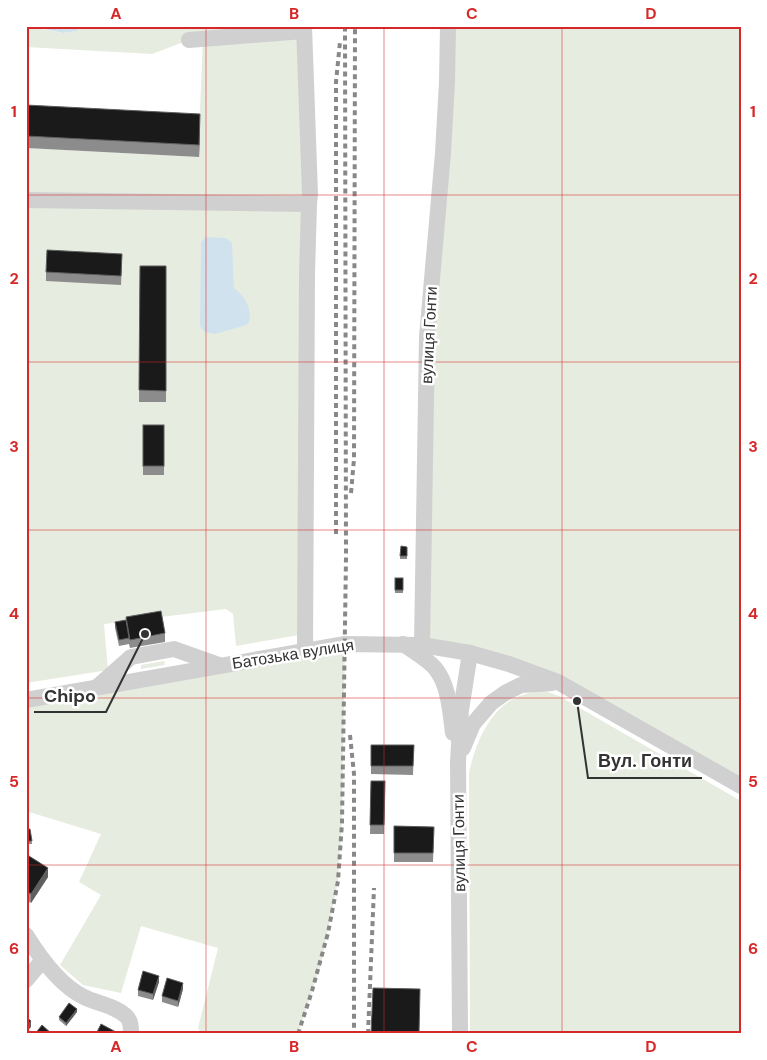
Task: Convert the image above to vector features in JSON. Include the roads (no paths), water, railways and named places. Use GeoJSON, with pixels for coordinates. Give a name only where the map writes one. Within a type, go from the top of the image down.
{"type":"FeatureCollection","features":[{"type":"Feature","properties":{"kind":"street","name":"вулиця Гонти"},"geometry":{"type":"LineString","coordinates":[[422,645],[427,337],[443,153],[448,26]]}},
{"type":"Feature","properties":{"kind":"street"},"geometry":{"type":"LineString","coordinates":[[189,40],[304,28],[310,194],[307,285],[305,650]]}},
{"type":"Feature","properties":{"kind":"street"},"geometry":{"type":"LineString","coordinates":[[26,200],[309,204]]}},
{"type":"Feature","properties":{"kind":"street","name":"Батозька вулиця"},"geometry":{"type":"LineString","coordinates":[[26,700],[345,644],[422,645],[470,653],[509,664],[558,682],[741,786]]}},
{"type":"Feature","properties":{"kind":"street"},"geometry":{"type":"LineString","coordinates":[[403,644],[434,666],[445,686],[458,762]]}},
{"type":"Feature","properties":{"kind":"street"},"geometry":{"type":"LineString","coordinates":[[96,687],[130,657],[174,649],[221,665]]}},
{"type":"Feature","properties":{"kind":"street","name":"вулиця Гонти"},"geometry":{"type":"LineString","coordinates":[[460,1034],[458,762],[461,710],[470,653]]}},
{"type":"Feature","properties":{"kind":"street"},"geometry":{"type":"LineString","coordinates":[[458,762],[473,724],[491,703],[521,685],[558,682]]}},
{"type":"Feature","properties":{"kind":"street"},"geometry":{"type":"LineString","coordinates":[[26,935],[42,961],[74,990],[83,997],[114,1008],[128,1017],[131,1034]]}},
{"type":"Feature","properties":{"kind":"street"},"geometry":{"type":"LineString","coordinates":[[26,980],[42,961]]}},
{"type":"Feature","properties":{"kind":"water"},"geometry":{"type":"Polygon","coordinates":[[[30,26],[80,26],[77,31],[63,33],[30,26]]]}},
{"type":"Feature","properties":{"kind":"water"},"geometry":{"type":"Polygon","coordinates":[[[206,237],[226,238],[232,243],[234,288],[244,299],[250,317],[246,325],[215,334],[205,332],[200,326],[201,242],[206,237]]]}},
{"type":"Feature","properties":{"kind":"railway"},"geometry":{"type":"LineString","coordinates":[[298,1034],[328,933],[338,881],[342,823],[346,558],[345,26]]}},
{"type":"Feature","properties":{"kind":"railway"},"geometry":{"type":"LineString","coordinates":[[351,493],[354,459],[355,26]]}},
{"type":"Feature","properties":{"kind":"railway"},"geometry":{"type":"LineString","coordinates":[[336,534],[336,82],[340,42]]}},
{"type":"Feature","properties":{"kind":"railway"},"geometry":{"type":"LineString","coordinates":[[350,735],[354,774],[354,1034]]}},
{"type":"Feature","properties":{"kind":"railway"},"geometry":{"type":"LineString","coordinates":[[368,1034],[374,888]]}},
{"type":"Feature","properties":{"kind":"place","name":"Chipo"},"geometry":{"type":"Point","coordinates":[145,634]}},
{"type":"Feature","properties":{"kind":"place","name":"Вул. Гонти"},"geometry":{"type":"Point","coordinates":[577,701]}}]}
